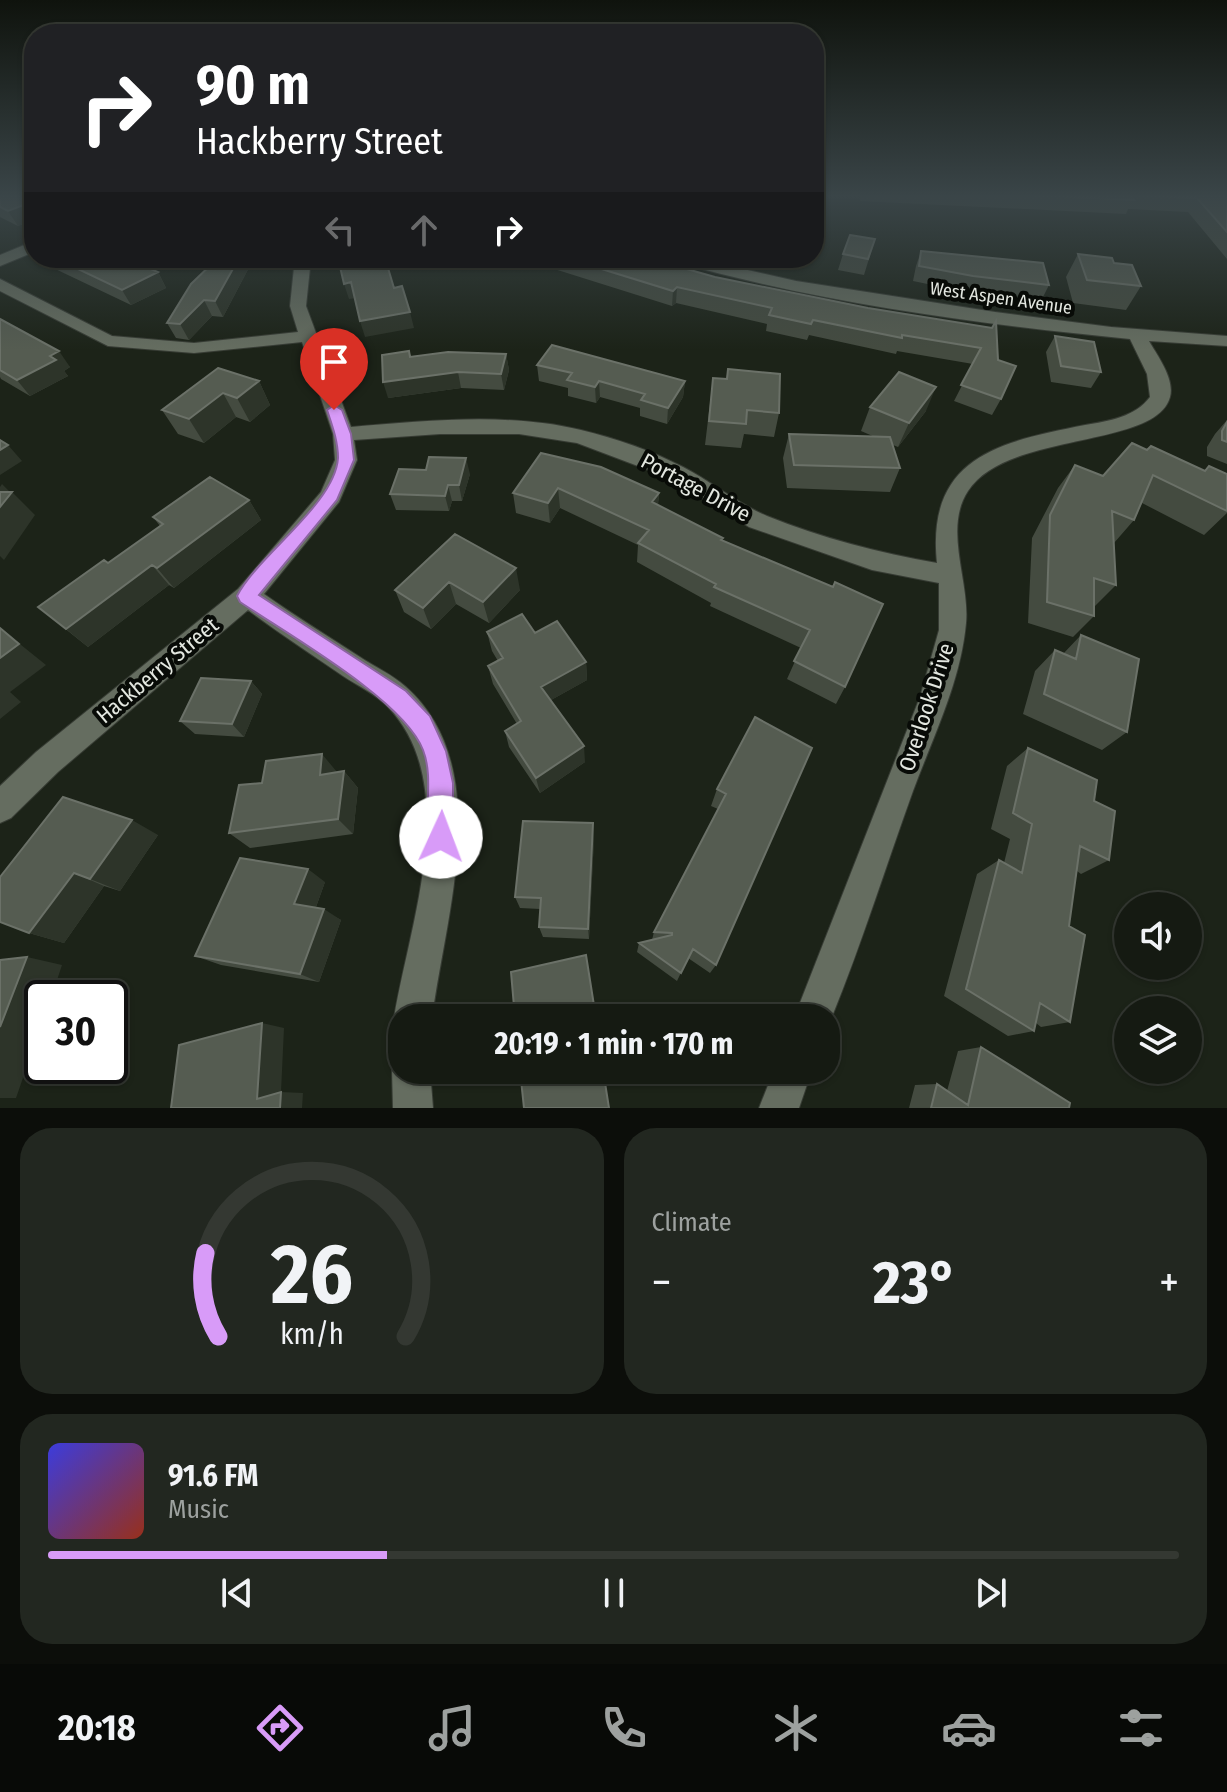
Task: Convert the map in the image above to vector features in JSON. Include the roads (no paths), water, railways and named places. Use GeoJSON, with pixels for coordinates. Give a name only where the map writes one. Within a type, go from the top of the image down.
{"type":"FeatureCollection","features":[{"type":"Feature","properties":{"kind":"street"},"geometry":{"type":"LineString","coordinates":[[0,261],[24,250]]}},
{"type":"Feature","properties":{"kind":"street","name":"Hackberry Street"},"geometry":{"type":"LineString","coordinates":[[0,807],[47,762],[247,596],[331,496],[346,460],[343,434],[298,306],[302,268]]}},
{"type":"Feature","properties":{"kind":"street","name":"West Aspen Avenue"},"geometry":{"type":"LineString","coordinates":[[712,268],[871,299],[1055,327],[1227,341]]}},
{"type":"Feature","properties":{"kind":"street"},"geometry":{"type":"LineString","coordinates":[[0,284],[108,341],[194,348],[308,336]]}},
{"type":"Feature","properties":{"kind":"street","name":"Overlook Drive"},"geometry":{"type":"LineString","coordinates":[[818,1004],[938,684],[954,614],[948,575],[946,523],[950,504],[970,472],[986,460],[1022,444],[1125,424],[1153,408],[1160,398],[1159,387],[1137,336]]}},
{"type":"Feature","properties":{"kind":"street","name":"Portage Drive"},"geometry":{"type":"LineString","coordinates":[[343,434],[440,427],[519,427],[579,436],[634,454],[675,472],[757,521],[872,561],[948,575]]}},
{"type":"Feature","properties":{"kind":"street"},"geometry":{"type":"LineString","coordinates":[[247,596],[398,698],[422,724],[435,751],[442,783],[443,821],[415,1004]]}},
{"type":"Feature","properties":{"kind":"street"},"geometry":{"type":"LineString","coordinates":[[412,1084],[413,1108]]}},
{"type":"Feature","properties":{"kind":"street"},"geometry":{"type":"LineString","coordinates":[[779,1108],[788,1084]]}}]}
